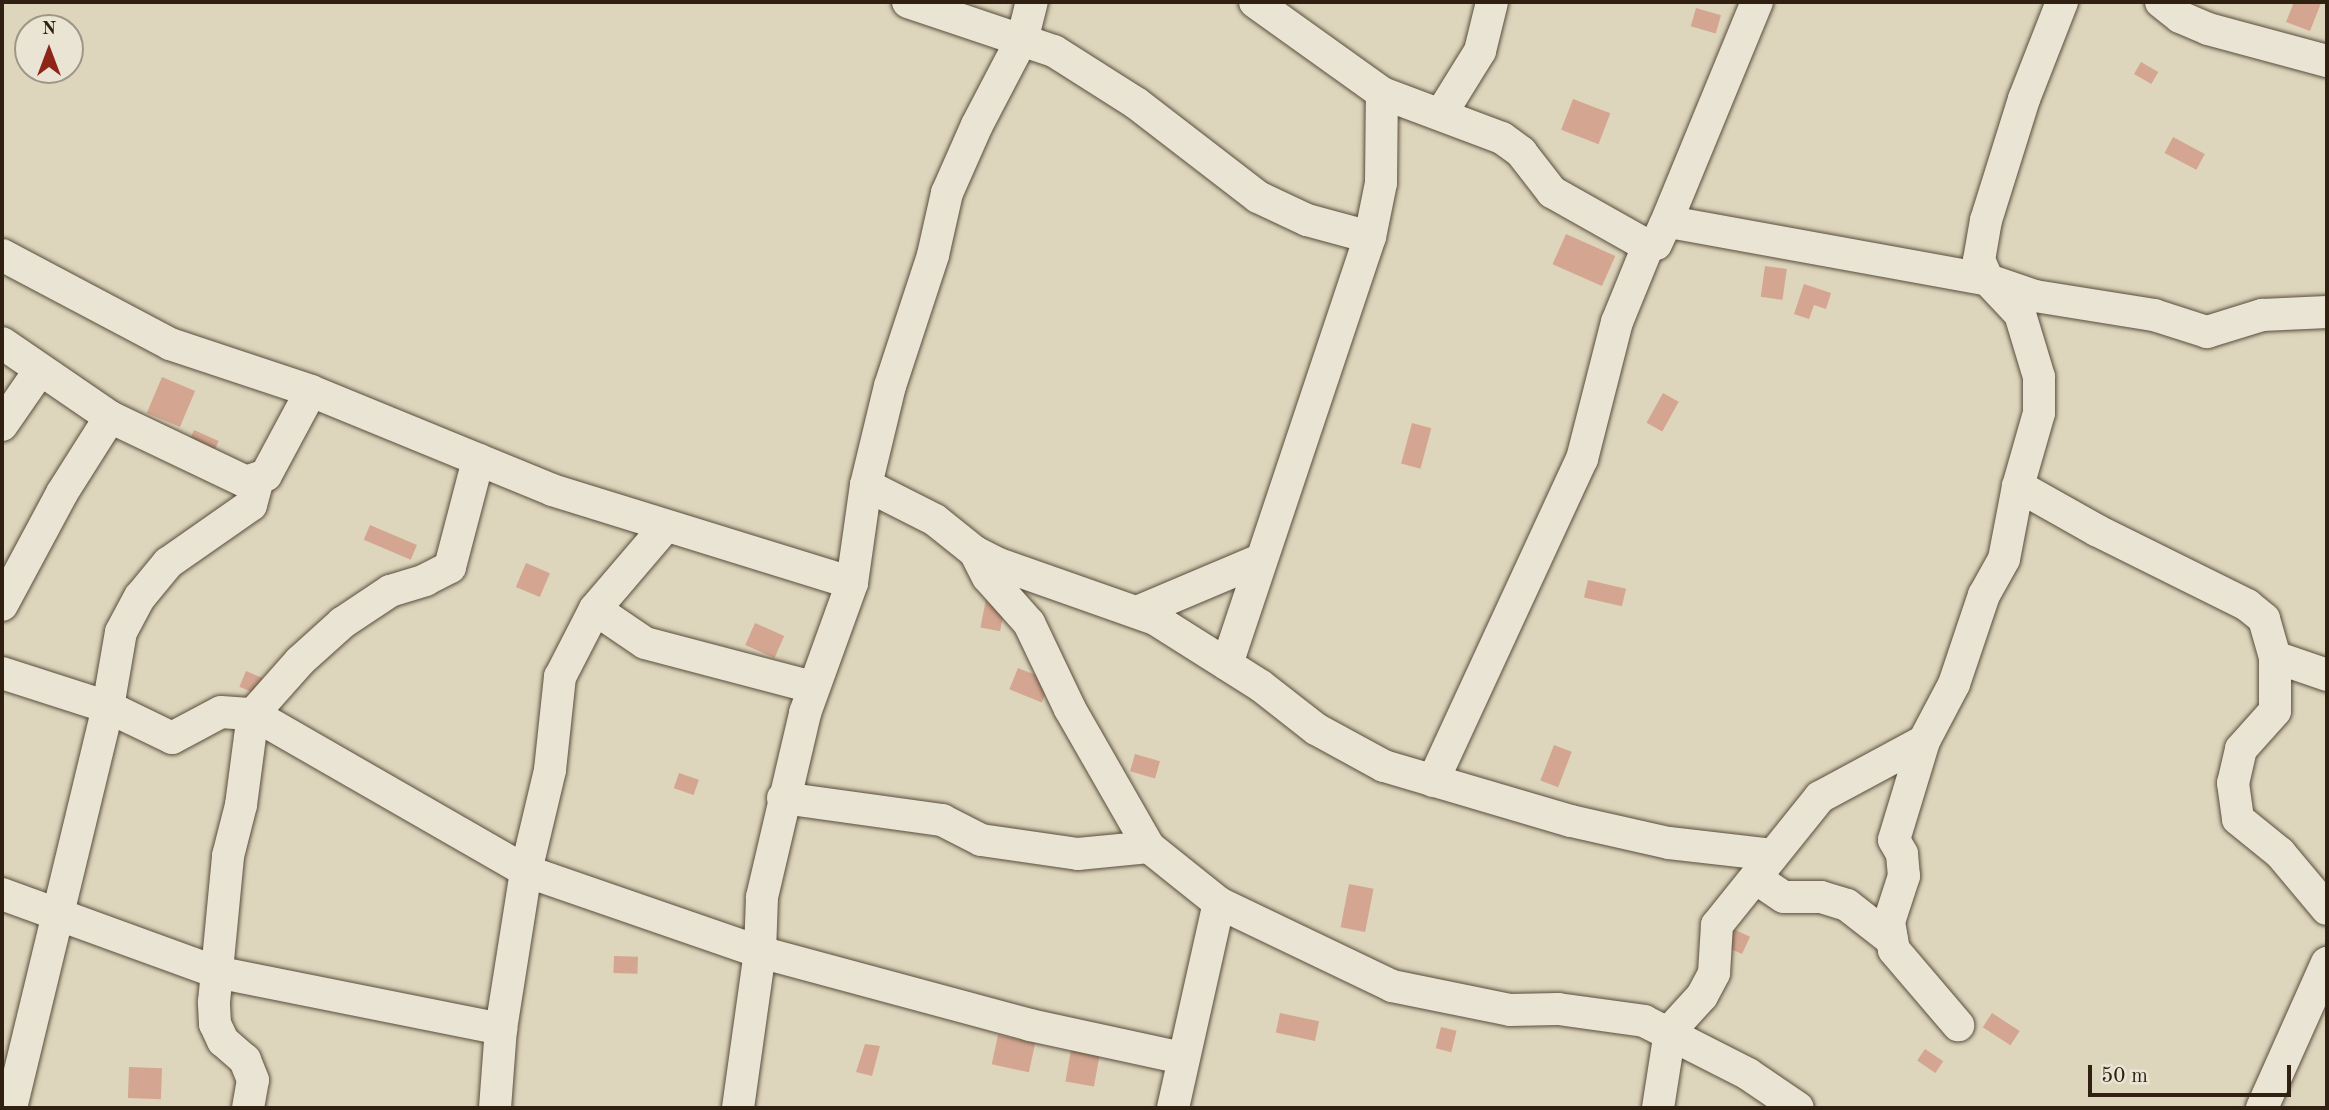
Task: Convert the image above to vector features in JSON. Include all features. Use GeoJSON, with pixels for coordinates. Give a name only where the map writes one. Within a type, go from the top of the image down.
{"type":"FeatureCollection","features":[{"type":"Feature","properties":{"kind":"street"},"geometry":{"type":"LineString","coordinates":[[908,2],[1023,37],[1086,69],[1136,103],[1258,197],[1307,220],[1370,237]]}},
{"type":"Feature","properties":{"kind":"street"},"geometry":{"type":"LineString","coordinates":[[738,1108],[760,951],[762,897],[783,798],[813,687],[852,583],[866,485],[947,193],[976,125],[1023,37],[1032,2]]}},
{"type":"Feature","properties":{"kind":"street"},"geometry":{"type":"LineString","coordinates":[[1255,2],[1382,93],[1502,138],[1521,152],[1552,192],[1656,235],[1988,280],[2035,296],[2154,315],[2207,332],[2262,315],[2327,312]]}},
{"type":"Feature","properties":{"kind":"street"},"geometry":{"type":"LineString","coordinates":[[1441,114],[1479,51],[1492,2]]}},
{"type":"Feature","properties":{"kind":"street"},"geometry":{"type":"LineString","coordinates":[[1433,781],[1582,459],[1617,322],[1757,2]]}},
{"type":"Feature","properties":{"kind":"street"},"geometry":{"type":"LineString","coordinates":[[1958,1024],[1903,963],[1892,940],[1889,922],[1904,876],[1902,854],[1894,840],[1924,741],[1954,684],[1984,595],[2004,559],[2018,485],[2039,413],[2039,377],[2020,314],[1988,280],[1979,260],[1986,220],[2024,99],[2062,2]]}},
{"type":"Feature","properties":{"kind":"street"},"geometry":{"type":"LineString","coordinates":[[2161,2],[2180,17],[2208,29],[2327,61]]}},
{"type":"Feature","properties":{"kind":"street"},"geometry":{"type":"LineString","coordinates":[[1227,664],[1258,561],[1301,452],[1324,366],[1370,237],[1381,183],[1382,93]]}},
{"type":"Feature","properties":{"kind":"street"},"geometry":{"type":"LineString","coordinates":[[2,255],[170,344],[311,391],[552,490],[852,583]]}},
{"type":"Feature","properties":{"kind":"street"},"geometry":{"type":"LineString","coordinates":[[2,343],[110,417],[246,482],[257,482]]}},
{"type":"Feature","properties":{"kind":"street"},"geometry":{"type":"LineString","coordinates":[[2,425],[40,370]]}},
{"type":"Feature","properties":{"kind":"street"},"geometry":{"type":"LineString","coordinates":[[11,1108],[108,707],[121,632],[140,597],[168,563],[251,505],[257,482],[266,475],[311,391]]}},
{"type":"Feature","properties":{"kind":"street"},"geometry":{"type":"LineString","coordinates":[[2,605],[62,493],[110,417]]}},
{"type":"Feature","properties":{"kind":"street"},"geometry":{"type":"LineString","coordinates":[[248,1108],[253,1080],[245,1060],[223,1041],[215,1024],[216,972],[228,856],[242,805],[253,714],[300,661],[342,623],[390,591],[425,580],[450,566],[478,460]]}},
{"type":"Feature","properties":{"kind":"street"},"geometry":{"type":"LineString","coordinates":[[866,485],[936,520],[975,552],[1039,580],[1137,612],[1227,664],[1316,729],[1384,766],[1765,867],[1784,897],[1821,897],[1847,905],[1892,940]]}},
{"type":"Feature","properties":{"kind":"street"},"geometry":{"type":"LineString","coordinates":[[2018,485],[2037,499],[2247,605],[2264,619],[2276,657],[2276,711],[2241,749],[2233,783],[2238,819],[2280,853],[2327,909]]}},
{"type":"Feature","properties":{"kind":"street"},"geometry":{"type":"LineString","coordinates":[[495,1108],[501,1029],[526,871],[550,770],[559,677],[595,609],[666,526]]}},
{"type":"Feature","properties":{"kind":"street"},"geometry":{"type":"LineString","coordinates":[[975,552],[988,577],[1029,623],[1070,709],[1149,847],[1219,903],[1392,986],[1510,1010],[1558,1009],[1644,1021],[1670,1031],[1784,1095],[1798,1108]]}},
{"type":"Feature","properties":{"kind":"street"},"geometry":{"type":"LineString","coordinates":[[1137,612],[1258,561]]}},
{"type":"Feature","properties":{"kind":"street"},"geometry":{"type":"LineString","coordinates":[[595,609],[645,643],[813,687]]}},
{"type":"Feature","properties":{"kind":"street"},"geometry":{"type":"LineString","coordinates":[[2276,657],[2327,675]]}},
{"type":"Feature","properties":{"kind":"street"},"geometry":{"type":"LineString","coordinates":[[2,673],[108,707],[172,738],[221,712],[253,714],[526,871],[760,951],[1030,1026],[1183,1058]]}},
{"type":"Feature","properties":{"kind":"street"},"geometry":{"type":"LineString","coordinates":[[1658,1108],[1670,1031],[1702,996],[1714,973],[1717,925],[1820,797],[1924,741]]}},
{"type":"Feature","properties":{"kind":"street"},"geometry":{"type":"LineString","coordinates":[[783,798],[942,820],[981,840],[1078,853],[1149,847]]}},
{"type":"Feature","properties":{"kind":"street"},"geometry":{"type":"LineString","coordinates":[[2,894],[216,972],[501,1029]]}},
{"type":"Feature","properties":{"kind":"street"},"geometry":{"type":"LineString","coordinates":[[1173,1108],[1219,903]]}},
{"type":"Feature","properties":{"kind":"street"},"geometry":{"type":"LineString","coordinates":[[2262,1108],[2327,963]]}},
{"type":"Feature","properties":{"kind":"building"},"geometry":{"type":"Polygon","coordinates":[[[2294,2],[2321,3],[2310,31],[2286,22],[2294,2]]]}},
{"type":"Feature","properties":{"kind":"building"},"geometry":{"type":"Polygon","coordinates":[[[1696,8],[1721,15],[1716,33],[1691,26],[1696,8]]]}},
{"type":"Feature","properties":{"kind":"building"},"geometry":{"type":"Polygon","coordinates":[[[2141,62],[2158,72],[2151,84],[2134,74],[2141,62]]]}},
{"type":"Feature","properties":{"kind":"building"},"geometry":{"type":"Polygon","coordinates":[[[1573,99],[1610,113],[1599,144],[1561,130],[1573,99]]]}},
{"type":"Feature","properties":{"kind":"building"},"geometry":{"type":"Polygon","coordinates":[[[2173,137],[2205,154],[2196,170],[2165,153],[2173,137]]]}},
{"type":"Feature","properties":{"kind":"building"},"geometry":{"type":"Polygon","coordinates":[[[1566,234],[1615,256],[1602,286],[1553,264],[1566,234]]]}},
{"type":"Feature","properties":{"kind":"building"},"geometry":{"type":"Polygon","coordinates":[[[1765,266],[1787,269],[1782,300],[1761,297],[1765,266]]]}},
{"type":"Feature","properties":{"kind":"building"},"geometry":{"type":"Polygon","coordinates":[[[1804,284],[1831,293],[1826,309],[1814,305],[1809,319],[1794,314],[1804,284]]]}},
{"type":"Feature","properties":{"kind":"building"},"geometry":{"type":"Polygon","coordinates":[[[162,377],[195,391],[180,427],[147,413],[162,377]]]}},
{"type":"Feature","properties":{"kind":"building"},"geometry":{"type":"Polygon","coordinates":[[[1663,393],[1679,402],[1662,431],[1647,423],[1663,393]]]}},
{"type":"Feature","properties":{"kind":"building"},"geometry":{"type":"Polygon","coordinates":[[[1412,423],[1431,428],[1420,469],[1401,464],[1412,423]]]}},
{"type":"Feature","properties":{"kind":"building"},"geometry":{"type":"Polygon","coordinates":[[[194,430],[219,441],[213,453],[189,442],[194,430]]]}},
{"type":"Feature","properties":{"kind":"building"},"geometry":{"type":"Polygon","coordinates":[[[370,525],[417,545],[411,560],[364,540],[370,525]]]}},
{"type":"Feature","properties":{"kind":"building"},"geometry":{"type":"Polygon","coordinates":[[[526,563],[550,573],[540,597],[516,587],[526,563]]]}},
{"type":"Feature","properties":{"kind":"building"},"geometry":{"type":"Polygon","coordinates":[[[1588,580],[1626,589],[1622,606],[1584,598],[1588,580]]]}},
{"type":"Feature","properties":{"kind":"building"},"geometry":{"type":"Polygon","coordinates":[[[986,599],[1006,603],[1000,631],[980,627],[986,599]]]}},
{"type":"Feature","properties":{"kind":"building"},"geometry":{"type":"Polygon","coordinates":[[[755,623],[784,636],[774,658],[745,645],[755,623]]]}},
{"type":"Feature","properties":{"kind":"building"},"geometry":{"type":"Polygon","coordinates":[[[1018,668],[1050,681],[1042,702],[1009,689],[1018,668]]]}},
{"type":"Feature","properties":{"kind":"building"},"geometry":{"type":"Polygon","coordinates":[[[246,671],[270,681],[263,697],[239,687],[246,671]]]}},
{"type":"Feature","properties":{"kind":"building"},"geometry":{"type":"Polygon","coordinates":[[[1554,745],[1572,752],[1558,787],[1540,780],[1554,745]]]}},
{"type":"Feature","properties":{"kind":"building"},"geometry":{"type":"Polygon","coordinates":[[[1135,754],[1160,761],[1155,778],[1130,771],[1135,754]]]}},
{"type":"Feature","properties":{"kind":"building"},"geometry":{"type":"Polygon","coordinates":[[[679,773],[699,780],[694,795],[674,788],[679,773]]]}},
{"type":"Feature","properties":{"kind":"building"},"geometry":{"type":"Polygon","coordinates":[[[1349,884],[1374,889],[1365,932],[1341,927],[1349,884]]]}},
{"type":"Feature","properties":{"kind":"building"},"geometry":{"type":"Polygon","coordinates":[[[1731,928],[1750,937],[1742,954],[1723,945],[1731,928]]]}},
{"type":"Feature","properties":{"kind":"building"},"geometry":{"type":"Polygon","coordinates":[[[614,956],[638,957],[637,974],[613,973],[614,956]]]}},
{"type":"Feature","properties":{"kind":"building"},"geometry":{"type":"Polygon","coordinates":[[[1280,1013],[1319,1021],[1315,1041],[1276,1033],[1280,1013]]]}},
{"type":"Feature","properties":{"kind":"building"},"geometry":{"type":"Polygon","coordinates":[[[1992,1013],[2020,1031],[2010,1045],[1983,1027],[1992,1013]]]}},
{"type":"Feature","properties":{"kind":"building"},"geometry":{"type":"Polygon","coordinates":[[[1441,1027],[1457,1031],[1451,1052],[1436,1048],[1441,1027]]]}},
{"type":"Feature","properties":{"kind":"building"},"geometry":{"type":"Polygon","coordinates":[[[998,1035],[1035,1043],[1029,1072],[992,1064],[998,1035]]]}},
{"type":"Feature","properties":{"kind":"building"},"geometry":{"type":"Polygon","coordinates":[[[865,1044],[880,1046],[872,1076],[856,1072],[865,1044]]]}},
{"type":"Feature","properties":{"kind":"building"},"geometry":{"type":"Polygon","coordinates":[[[1925,1049],[1943,1061],[1935,1073],[1917,1061],[1925,1049]]]}},
{"type":"Feature","properties":{"kind":"building"},"geometry":{"type":"Polygon","coordinates":[[[1071,1050],[1100,1055],[1094,1087],[1065,1082],[1071,1050]]]}},
{"type":"Feature","properties":{"kind":"building"},"geometry":{"type":"Polygon","coordinates":[[[129,1067],[162,1068],[161,1099],[128,1098],[129,1067]]]}}]}
